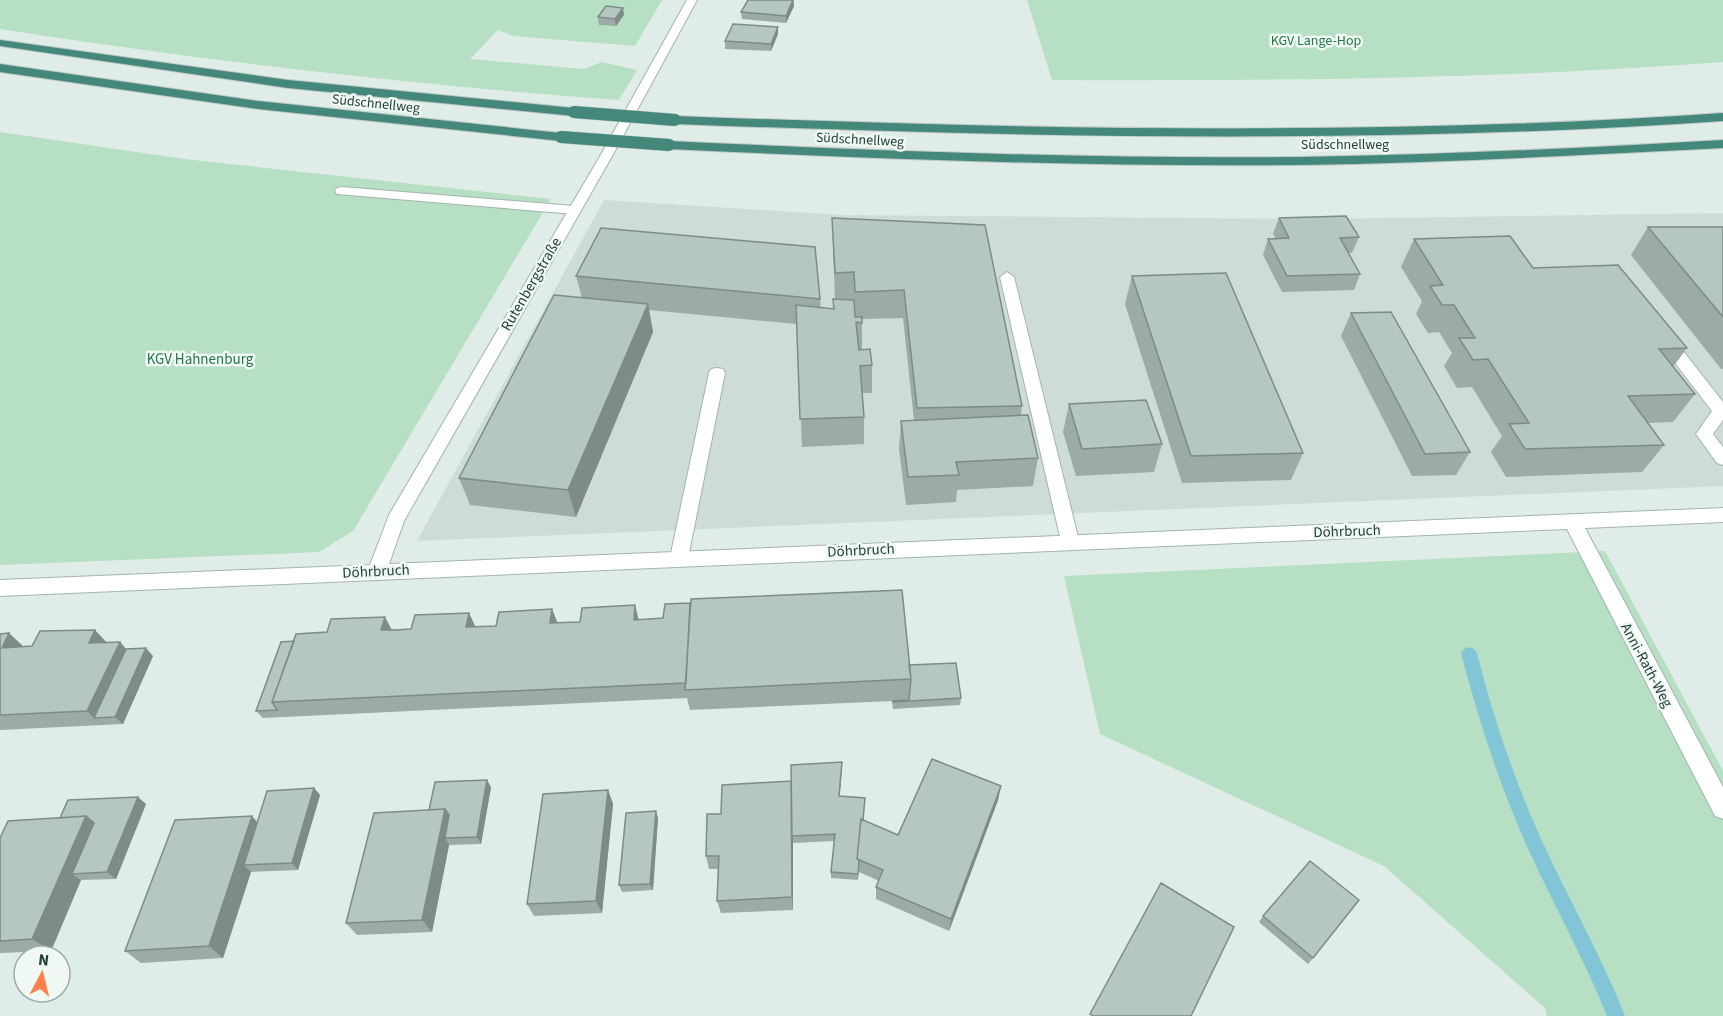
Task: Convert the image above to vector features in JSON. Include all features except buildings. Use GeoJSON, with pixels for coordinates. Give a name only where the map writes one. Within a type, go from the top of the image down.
{"type":"FeatureCollection","features":[{"type":"Feature","properties":{"kind":"highway","name":"Südschnellweg"},"geometry":{"type":"LineString","coordinates":[[0,43],[288,84],[675,120],[899,129],[1098,132],[1370,131],[1542,126],[1723,117]]}},
{"type":"Feature","properties":{"kind":"highway","name":"Südschnellweg"},"geometry":{"type":"LineString","coordinates":[[0,68],[258,105],[561,137],[669,145],[894,156],[1094,160],[1388,159],[1723,144]]}},
{"type":"Feature","properties":{"kind":"street","name":"Rutenbergstraße"},"geometry":{"type":"LineString","coordinates":[[376,571],[394,520],[574,210],[692,0]]}},
{"type":"Feature","properties":{"kind":"street"},"geometry":{"type":"LineString","coordinates":[[342,190],[574,210]]}},
{"type":"Feature","properties":{"kind":"street"},"geometry":{"type":"LineString","coordinates":[[1007,277],[1070,541]]}},
{"type":"Feature","properties":{"kind":"street"},"geometry":{"type":"LineString","coordinates":[[1670,345],[1721,411],[1704,434],[1723,459]]}},
{"type":"Feature","properties":{"kind":"street"},"geometry":{"type":"LineString","coordinates":[[679,558],[717,373]]}},
{"type":"Feature","properties":{"kind":"street","name":"Döhrbruch"},"geometry":{"type":"LineString","coordinates":[[0,588],[1723,515]]}},
{"type":"Feature","properties":{"kind":"street","name":"Anni-Rath-Weg"},"geometry":{"type":"LineString","coordinates":[[1572,521],[1723,809]]}},
{"type":"Feature","properties":{"kind":"shaded area"},"geometry":{"type":"Polygon","coordinates":[[[604,200],[841,215],[1312,219],[1723,213],[1723,486],[417,541],[604,200]]]}},
{"type":"Feature","properties":{"kind":"green space"},"geometry":{"type":"Polygon","coordinates":[[[0,0],[662,0],[635,46],[513,36],[498,30],[470,59],[584,69],[602,62],[637,70],[619,100],[309,71],[0,29],[0,0]]]}},
{"type":"Feature","properties":{"kind":"green space","name":"KGV Lange-Hop"},"geometry":{"type":"Polygon","coordinates":[[[1027,0],[1723,0],[1723,62],[1639,68],[1388,78],[1052,80],[1027,0]]]}},
{"type":"Feature","properties":{"kind":"green space","name":"KGV Hahnenburg"},"geometry":{"type":"Polygon","coordinates":[[[0,132],[184,159],[551,199],[353,531],[319,552],[0,565],[0,132]]]}},
{"type":"Feature","properties":{"kind":"green space"},"geometry":{"type":"Polygon","coordinates":[[[1605,551],[1723,771],[1723,1016],[1547,1016],[1545,1008],[1384,866],[1100,734],[1064,576],[1605,551]]]}},
{"type":"Feature","properties":{"kind":"waterway"},"geometry":{"type":"LineString","coordinates":[[1469,653],[1490,727],[1516,800],[1616,1016]]}}]}
